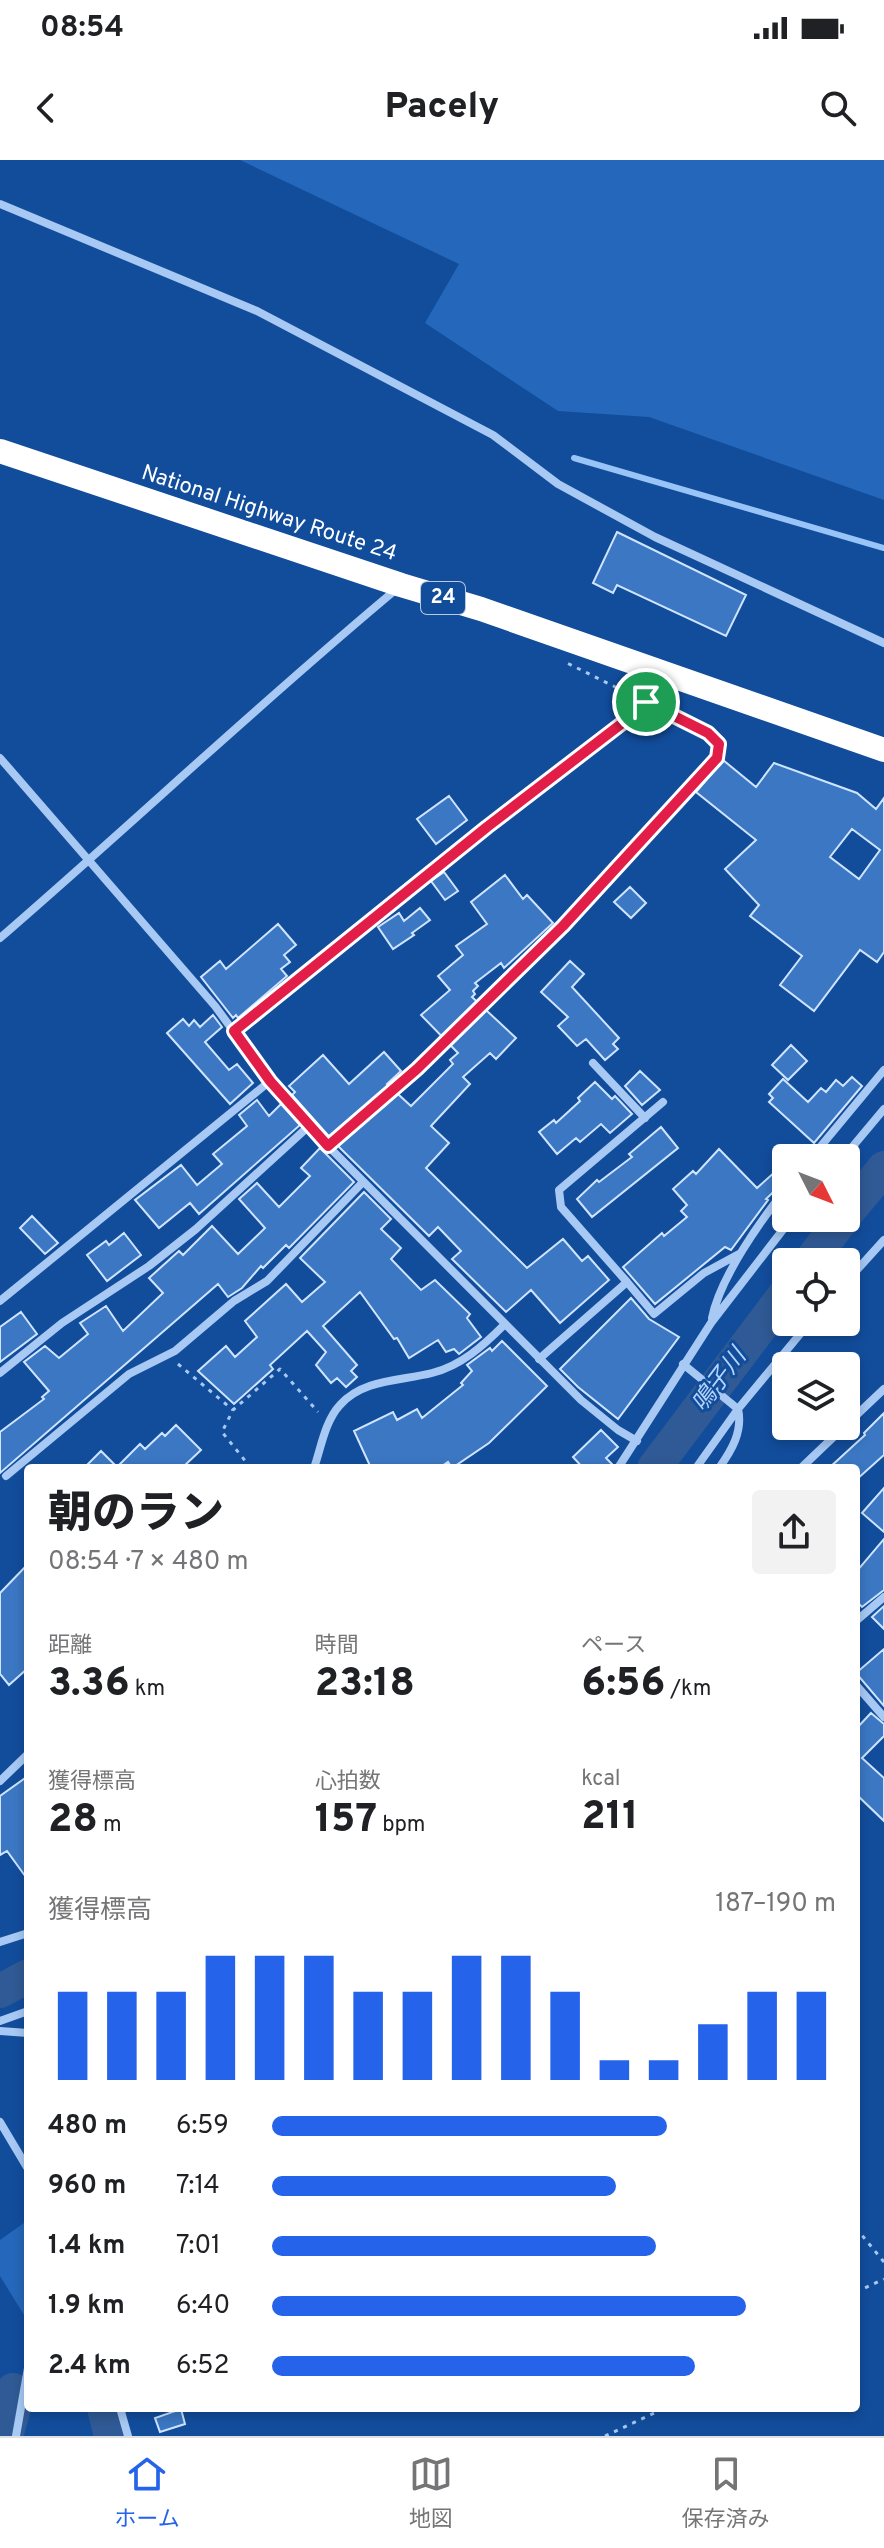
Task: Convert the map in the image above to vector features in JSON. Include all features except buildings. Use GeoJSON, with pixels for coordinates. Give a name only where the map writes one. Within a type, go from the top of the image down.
{"type":"FeatureCollection","features":[{"type":"Feature","properties":{"kind":"highway","name":"National Highway Route 24"},"geometry":{"type":"LineString","coordinates":[[0,451],[555,634],[884,750]]}},
{"type":"Feature","properties":{"kind":"street"},"geometry":{"type":"LineString","coordinates":[[0,204],[257,311],[493,435],[558,484],[655,537],[884,643]]}},
{"type":"Feature","properties":{"kind":"street"},"geometry":{"type":"LineString","coordinates":[[0,938],[307,664],[401,585]]}},
{"type":"Feature","properties":{"kind":"street"},"geometry":{"type":"LineString","coordinates":[[0,758],[234,1031],[270,1081],[328,1146],[581,1400],[637,1441]]}},
{"type":"Feature","properties":{"kind":"street"},"geometry":{"type":"LineString","coordinates":[[593,1063],[645,1118]]}},
{"type":"Feature","properties":{"kind":"street"},"geometry":{"type":"LineString","coordinates":[[823,1144],[884,1070]]}},
{"type":"Feature","properties":{"kind":"street"},"geometry":{"type":"LineString","coordinates":[[0,1301],[270,1081]]}},
{"type":"Feature","properties":{"kind":"street"},"geometry":{"type":"LineString","coordinates":[[663,1102],[559,1190],[561,1207],[654,1314],[704,1273],[741,1253]]}},
{"type":"Feature","properties":{"kind":"street"},"geometry":{"type":"LineString","coordinates":[[855,1144],[884,1109]]}},
{"type":"Feature","properties":{"kind":"street"},"geometry":{"type":"LineString","coordinates":[[0,1373],[62,1323],[149,1266],[196,1229],[310,1125]]}},
{"type":"Feature","properties":{"kind":"street"},"geometry":{"type":"LineString","coordinates":[[6,1476],[129,1374],[175,1351],[234,1301],[267,1281],[363,1182]]}},
{"type":"Feature","properties":{"kind":"street"},"geometry":{"type":"LineString","coordinates":[[711,1323],[714,1307],[741,1253],[772,1209]]}},
{"type":"Feature","properties":{"kind":"street"},"geometry":{"type":"LineString","coordinates":[[621,1464],[687,1366],[711,1323],[781,1232]]}},
{"type":"Feature","properties":{"kind":"street"},"geometry":{"type":"LineString","coordinates":[[860,1267],[884,1240]]}},
{"type":"Feature","properties":{"kind":"street"},"geometry":{"type":"LineString","coordinates":[[539,1359],[627,1282]]}},
{"type":"Feature","properties":{"kind":"street"},"geometry":{"type":"LineString","coordinates":[[315,1464],[329,1424],[340,1405],[356,1392],[385,1381],[435,1373],[477,1351],[504,1325]]}},
{"type":"Feature","properties":{"kind":"street"},"geometry":{"type":"LineString","coordinates":[[699,1464],[736,1406],[798,1336]]}},
{"type":"Feature","properties":{"kind":"street"},"geometry":{"type":"LineString","coordinates":[[687,1366],[736,1406],[741,1420],[738,1437],[721,1464]]}},
{"type":"Feature","properties":{"kind":"street"},"geometry":{"type":"LineString","coordinates":[[860,1412],[884,1389]]}},
{"type":"Feature","properties":{"kind":"street"},"geometry":{"type":"LineString","coordinates":[[805,1464],[831,1440]]}},
{"type":"Feature","properties":{"kind":"street"},"geometry":{"type":"LineString","coordinates":[[860,1618],[884,1597]]}},
{"type":"Feature","properties":{"kind":"street"},"geometry":{"type":"LineString","coordinates":[[860,1693],[884,1717]]}},
{"type":"Feature","properties":{"kind":"street"},"geometry":{"type":"LineString","coordinates":[[0,1781],[24,1758]]}},
{"type":"Feature","properties":{"kind":"street"},"geometry":{"type":"LineString","coordinates":[[0,1942],[24,1934]]}},
{"type":"Feature","properties":{"kind":"street"},"geometry":{"type":"LineString","coordinates":[[0,2021],[24,2012]]}},
{"type":"Feature","properties":{"kind":"street"},"geometry":{"type":"LineString","coordinates":[[0,2031],[24,2033]]}},
{"type":"Feature","properties":{"kind":"street"},"geometry":{"type":"LineString","coordinates":[[0,2122],[24,2162]]}},
{"type":"Feature","properties":{"kind":"street"},"geometry":{"type":"LineString","coordinates":[[16,2436],[24,2391]]}},
{"type":"Feature","properties":{"kind":"street"},"geometry":{"type":"LineString","coordinates":[[121,2412],[128,2436]]}},
{"type":"Feature","properties":{"kind":"path"},"geometry":{"type":"LineString","coordinates":[[328,1146],[417,1069],[563,926],[717,758],[719,744],[708,733],[559,660],[555,634]]}},
{"type":"Feature","properties":{"kind":"path"},"geometry":{"type":"LineString","coordinates":[[234,1031],[646,702]]}},
{"type":"Feature","properties":{"kind":"path"},"geometry":{"type":"LineString","coordinates":[[167,1355],[233,1410]]}},
{"type":"Feature","properties":{"kind":"path"},"geometry":{"type":"LineString","coordinates":[[248,1464],[222,1432],[233,1410],[280,1369],[329,1424]]}},
{"type":"Feature","properties":{"kind":"path"},"geometry":{"type":"LineString","coordinates":[[860,2233],[884,2262]]}},
{"type":"Feature","properties":{"kind":"path"},"geometry":{"type":"LineString","coordinates":[[860,2290],[884,2279]]}},
{"type":"Feature","properties":{"kind":"path"},"geometry":{"type":"LineString","coordinates":[[605,2436],[656,2412]]}},
{"type":"Feature","properties":{"kind":"shaded area"},"geometry":{"type":"Polygon","coordinates":[[[240,160],[884,160],[884,500],[649,417],[558,411],[425,323],[459,264],[240,160]]]}},
{"type":"Feature","properties":{"kind":"shaded area"},"geometry":{"type":"Polygon","coordinates":[[[24,2223],[24,2315],[0,2276],[0,2240],[24,2223]]]}},
{"type":"Feature","properties":{"kind":"waterway"},"geometry":{"type":"LineString","coordinates":[[574,458],[884,548]]}},
{"type":"Feature","properties":{"kind":"waterway","name":"鳴子川"},"geometry":{"type":"LineString","coordinates":[[860,1197],[884,1168]]}},
{"type":"Feature","properties":{"kind":"waterway","name":"鳴子川"},"geometry":{"type":"LineString","coordinates":[[820,1248],[832,1232]]}},
{"type":"Feature","properties":{"kind":"waterway","name":"鳴子川"},"geometry":{"type":"LineString","coordinates":[[657,1464],[772,1312]]}},
{"type":"Feature","properties":{"kind":"waterway","name":"鳴子川"},"geometry":{"type":"LineString","coordinates":[[0,1991],[24,1978]]}},
{"type":"Feature","properties":{"kind":"waterway"},"geometry":{"type":"LineString","coordinates":[[6,2436],[13,2412],[13,2390]]}},
{"type":"Feature","properties":{"kind":"waterway"},"geometry":{"type":"LineString","coordinates":[[105,2412],[111,2436]]}},
{"type":"Feature","properties":{"kind":"route"},"geometry":{"type":"LineString","coordinates":[[646,702],[717,740],[720,749],[717,758],[563,926],[417,1069],[328,1146],[270,1081],[234,1031],[646,702]]}}]}
